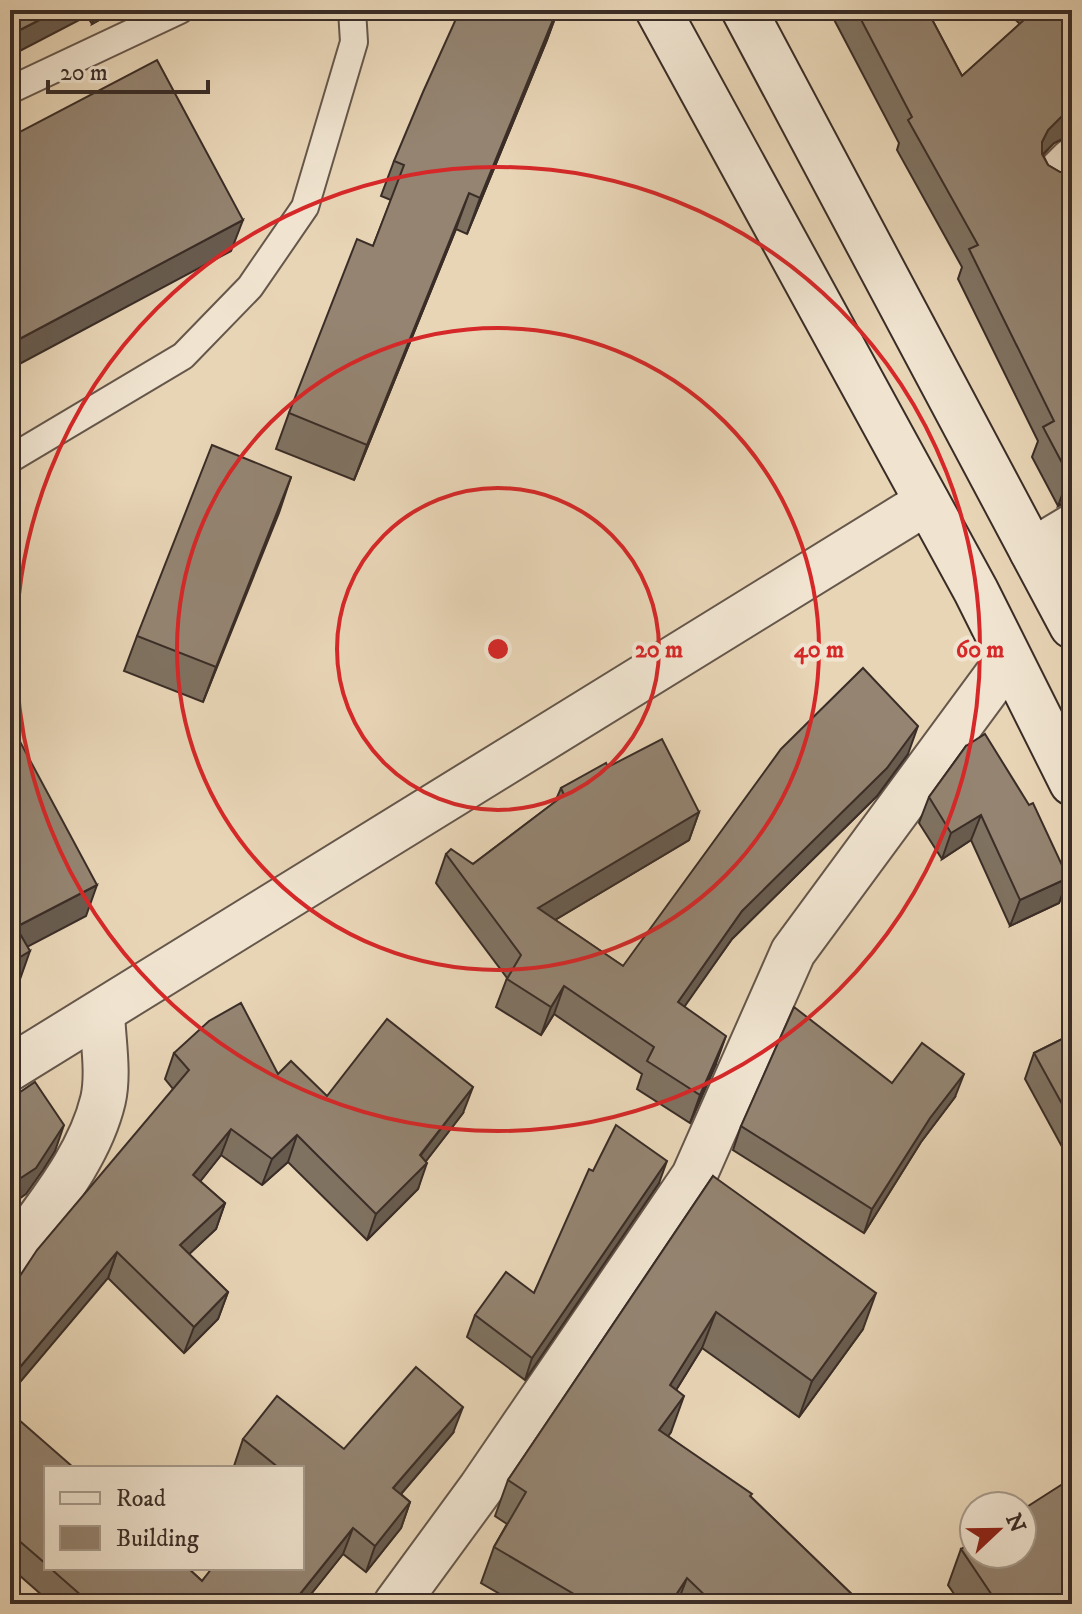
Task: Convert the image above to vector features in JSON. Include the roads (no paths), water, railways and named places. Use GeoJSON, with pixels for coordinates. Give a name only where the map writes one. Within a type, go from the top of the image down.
{"type":"FeatureCollection","features":[{"type":"Feature","properties":{"kind":"street"},"geometry":{"type":"LineString","coordinates":[[658,10],[976,591],[1072,783]]}},
{"type":"Feature","properties":{"kind":"street"},"geometry":{"type":"LineString","coordinates":[[744,10],[1072,626]]}},
{"type":"Feature","properties":{"kind":"street"},"geometry":{"type":"LineString","coordinates":[[10,1068],[927,502]]}},
{"type":"Feature","properties":{"kind":"street"},"geometry":{"type":"LineString","coordinates":[[1032,551],[1072,527]]}},
{"type":"Feature","properties":{"kind":"street"},"geometry":{"type":"LineString","coordinates":[[396,1604],[481,1488],[694,1176],[793,952],[1008,660]]}},
{"type":"Feature","properties":{"kind":"street"},"geometry":{"type":"LineString","coordinates":[[10,1259],[84,1151],[104,1099],[102,1013]]}},
{"type":"Feature","properties":{"kind":"lane"},"geometry":{"type":"LineString","coordinates":[[10,90],[180,10]]}},
{"type":"Feature","properties":{"kind":"lane"},"geometry":{"type":"LineString","coordinates":[[10,459],[183,356],[250,287],[305,207],[354,42],[352,10]]}}]}
